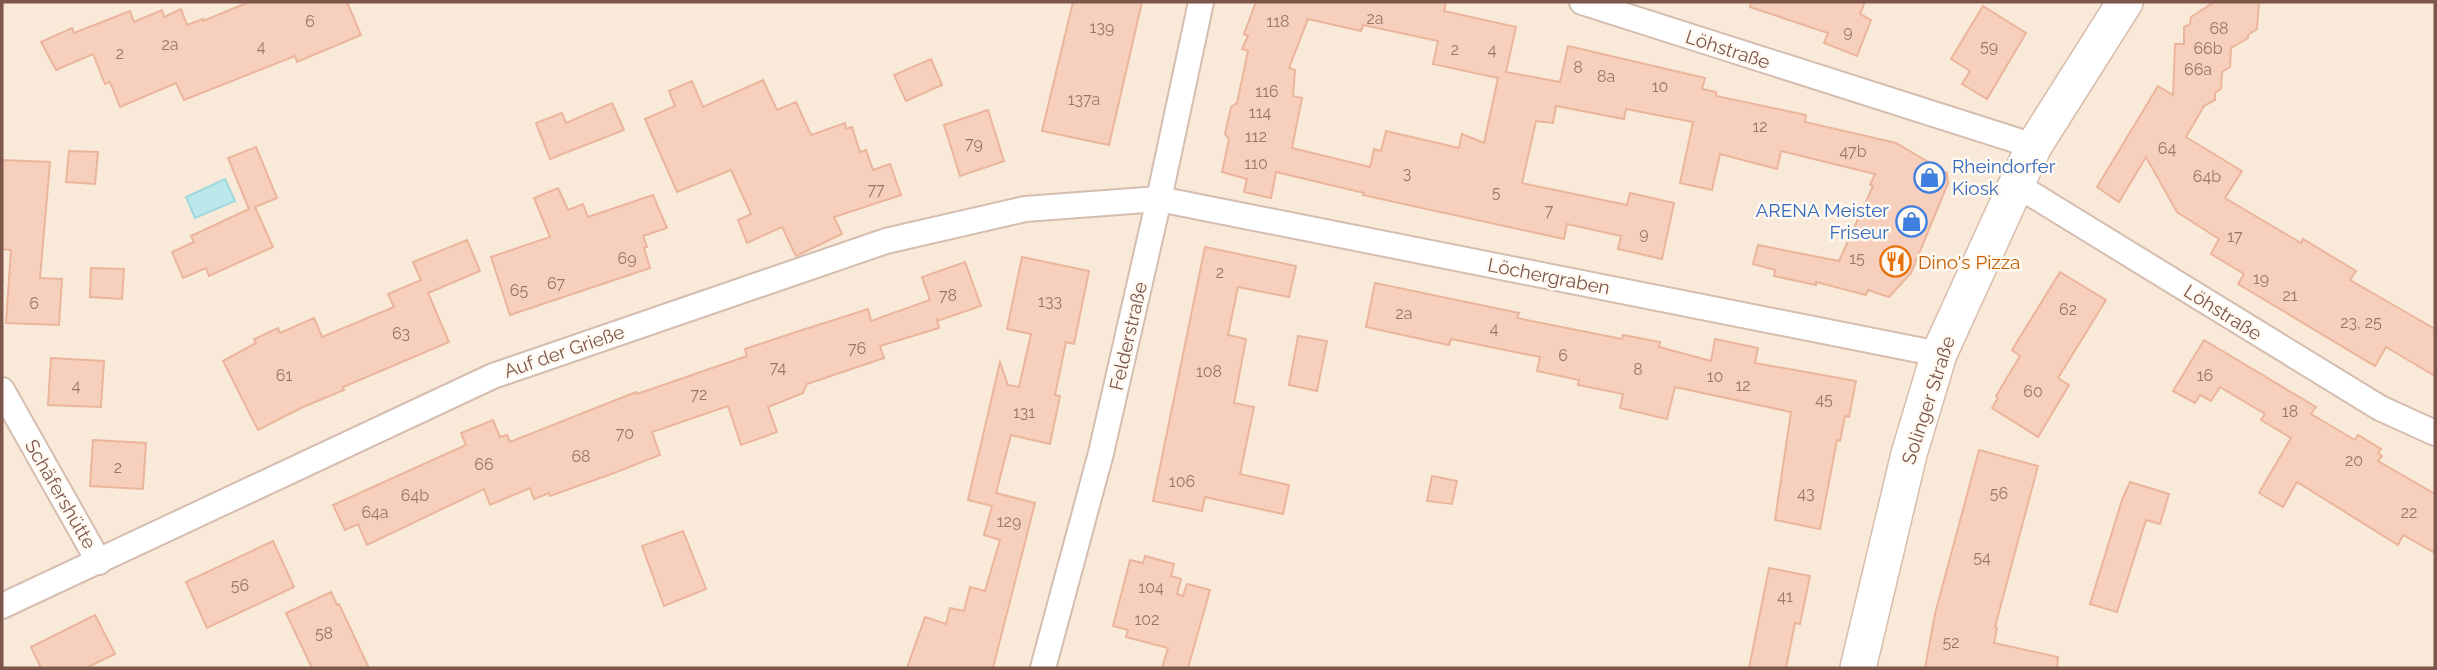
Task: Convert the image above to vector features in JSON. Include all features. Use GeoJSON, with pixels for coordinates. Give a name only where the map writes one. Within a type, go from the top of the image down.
{"type":"FeatureCollection","features":[{"type":"Feature","properties":{"kind":"main road","name":"Solinger Straße"},"geometry":{"type":"LineString","coordinates":[[1858,668],[1903,479],[1939,354],[2034,146],[2124,2]]}},
{"type":"Feature","properties":{"kind":"street","name":"Felderstraße"},"geometry":{"type":"LineString","coordinates":[[1043,668],[1101,453],[1201,2]]}},
{"type":"Feature","properties":{"kind":"street","name":"Löhstraße"},"geometry":{"type":"LineString","coordinates":[[1581,2],[2034,146]]}},
{"type":"Feature","properties":{"kind":"street","name":"Löhstraße"},"geometry":{"type":"LineString","coordinates":[[2015,184],[2379,408],[2435,433]]}},
{"type":"Feature","properties":{"kind":"street","name":"Löchergraben"},"geometry":{"type":"LineString","coordinates":[[1159,199],[1939,354]]}},
{"type":"Feature","properties":{"kind":"street","name":"Auf der Grieße"},"geometry":{"type":"LineString","coordinates":[[2,606],[493,376],[886,241],[1025,209],[1159,199]]}},
{"type":"Feature","properties":{"kind":"street","name":"Schäfershütte"},"geometry":{"type":"LineString","coordinates":[[2,390],[99,562]]}},
{"type":"Feature","properties":{"kind":"shaded area"},"geometry":{"type":"Polygon","coordinates":[[[2,2],[2435,2],[2435,668],[2,668],[2,2]]]}},
{"type":"Feature","properties":{"kind":"water"},"geometry":{"type":"Polygon","coordinates":[[[225,179],[235,201],[195,218],[186,197],[225,179]]]}},
{"type":"Feature","properties":{"kind":"building"},"geometry":{"type":"Polygon","coordinates":[[[249,2],[347,2],[361,35],[297,62],[295,56],[184,100],[176,83],[120,107],[110,82],[105,84],[93,54],[56,70],[41,42],[72,28],[74,33],[130,11],[134,22],[162,10],[164,17],[181,9],[187,25],[249,2]]]}},
{"type":"Feature","properties":{"kind":"building"},"geometry":{"type":"Polygon","coordinates":[[[1073,2],[1142,2],[1109,145],[1042,131],[1073,2]]]}},
{"type":"Feature","properties":{"kind":"building"},"geometry":{"type":"Polygon","coordinates":[[[1256,2],[1446,2],[1444,11],[1516,27],[1506,72],[1560,82],[1568,46],[1705,78],[1702,89],[1716,92],[1716,96],[1806,115],[1805,122],[1896,143],[1947,173],[1948,183],[1911,273],[1889,297],[1868,290],[1866,295],[1816,282],[1816,285],[1774,276],[1775,270],[1753,264],[1758,245],[1839,261],[1873,186],[1870,185],[1875,174],[1781,151],[1777,169],[1720,154],[1712,190],[1680,183],[1693,122],[1626,109],[1624,119],[1556,106],[1553,123],[1536,121],[1522,183],[1627,205],[1630,193],[1674,203],[1662,259],[1618,249],[1621,236],[1567,224],[1564,239],[1363,195],[1364,193],[1276,172],[1271,198],[1244,192],[1247,179],[1222,172],[1229,139],[1225,134],[1231,107],[1237,103],[1248,51],[1242,49],[1248,36],[1244,34],[1256,2]],[[1308,19],[1289,68],[1295,70],[1293,96],[1302,98],[1292,148],[1370,167],[1374,149],[1381,151],[1386,131],[1459,148],[1462,134],[1484,143],[1498,78],[1433,64],[1438,41],[1363,25],[1361,31],[1308,19]]]}},
{"type":"Feature","properties":{"kind":"building"},"geometry":{"type":"Polygon","coordinates":[[[1751,2],[1865,2],[1860,14],[1871,20],[1857,56],[1824,43],[1828,33],[1750,7],[1751,2]]]}},
{"type":"Feature","properties":{"kind":"building"},"geometry":{"type":"Polygon","coordinates":[[[2214,2],[2259,2],[2257,29],[2231,48],[2230,67],[2222,72],[2221,89],[2215,93],[2215,100],[2204,106],[2186,137],[2242,171],[2225,198],[2301,243],[2303,239],[2356,271],[2350,280],[2435,329],[2435,376],[2386,347],[2375,366],[2238,284],[2244,274],[2211,254],[2219,239],[2177,212],[2146,157],[2119,202],[2097,187],[2158,86],[2173,95],[2175,44],[2184,44],[2184,27],[2190,24],[2191,17],[2214,2]]]}},
{"type":"Feature","properties":{"kind":"building"},"geometry":{"type":"Polygon","coordinates":[[[1983,6],[2026,33],[1987,99],[1962,84],[1970,71],[1951,59],[1983,6]]]}},
{"type":"Feature","properties":{"kind":"building"},"geometry":{"type":"Polygon","coordinates":[[[931,59],[942,85],[906,101],[894,75],[931,59]]]}},
{"type":"Feature","properties":{"kind":"building"},"geometry":{"type":"Polygon","coordinates":[[[763,80],[777,110],[796,102],[811,135],[845,123],[846,129],[852,127],[860,152],[866,150],[873,170],[890,164],[901,195],[834,217],[842,234],[796,256],[782,227],[747,243],[738,220],[751,214],[731,170],[677,192],[645,119],[675,106],[669,91],[692,81],[703,107],[763,80]]]}},
{"type":"Feature","properties":{"kind":"building"},"geometry":{"type":"Polygon","coordinates":[[[612,103],[624,130],[550,159],[536,123],[562,113],[566,123],[612,103]]]}},
{"type":"Feature","properties":{"kind":"building"},"geometry":{"type":"Polygon","coordinates":[[[988,110],[1004,161],[960,176],[944,125],[988,110]]]}},
{"type":"Feature","properties":{"kind":"building"},"geometry":{"type":"Polygon","coordinates":[[[256,147],[277,198],[255,207],[273,247],[209,276],[206,268],[183,278],[172,252],[194,242],[191,236],[249,209],[228,158],[256,147]]]}},
{"type":"Feature","properties":{"kind":"building"},"geometry":{"type":"Polygon","coordinates":[[[69,151],[98,152],[95,184],[66,182],[69,151]]]}},
{"type":"Feature","properties":{"kind":"building"},"geometry":{"type":"Polygon","coordinates":[[[2,160],[50,162],[40,278],[62,279],[59,325],[6,323],[11,250],[2,249],[2,160]]]}},
{"type":"Feature","properties":{"kind":"building"},"geometry":{"type":"Polygon","coordinates":[[[558,188],[568,210],[583,204],[588,217],[653,195],[667,228],[643,236],[650,268],[510,315],[491,257],[550,237],[534,198],[558,188]]]}},
{"type":"Feature","properties":{"kind":"building"},"geometry":{"type":"Polygon","coordinates":[[[467,240],[480,271],[428,293],[449,342],[343,387],[344,390],[258,430],[223,361],[256,343],[254,339],[278,328],[280,333],[314,318],[322,337],[394,307],[388,294],[421,280],[413,262],[467,240]]]}},
{"type":"Feature","properties":{"kind":"building"},"geometry":{"type":"Polygon","coordinates":[[[1205,247],[1296,266],[1289,297],[1238,287],[1228,335],[1246,339],[1234,403],[1254,407],[1240,474],[1289,485],[1283,514],[1205,497],[1202,511],[1153,501],[1205,247]]]}},
{"type":"Feature","properties":{"kind":"building"},"geometry":{"type":"Polygon","coordinates":[[[1022,257],[1089,271],[1074,344],[1066,342],[1055,395],[1060,396],[1050,444],[1011,435],[996,493],[1035,503],[993,668],[907,668],[925,617],[946,624],[950,608],[964,611],[970,587],[985,591],[1000,540],[984,535],[992,506],[968,500],[1000,362],[1008,385],[1019,387],[1031,334],[1007,329],[1022,257]]]}},
{"type":"Feature","properties":{"kind":"building"},"geometry":{"type":"Polygon","coordinates":[[[965,262],[981,306],[938,321],[939,328],[880,346],[884,358],[807,384],[803,393],[768,407],[777,432],[741,445],[728,406],[652,432],[660,455],[614,473],[534,499],[530,488],[490,505],[484,489],[367,545],[358,524],[345,530],[333,505],[466,445],[461,433],[493,420],[500,437],[507,435],[510,442],[636,392],[637,394],[747,356],[745,349],[868,309],[871,321],[930,300],[922,277],[965,262]]]}},
{"type":"Feature","properties":{"kind":"building"},"geometry":{"type":"Polygon","coordinates":[[[91,268],[124,269],[122,299],[90,297],[91,268]]]}},
{"type":"Feature","properties":{"kind":"building"},"geometry":{"type":"Polygon","coordinates":[[[2060,272],[2106,300],[2058,378],[2069,385],[2038,437],[1992,408],[1998,398],[1996,396],[2020,356],[2012,350],[2060,272]]]}},
{"type":"Feature","properties":{"kind":"building"},"geometry":{"type":"Polygon","coordinates":[[[1375,283],[1519,313],[1517,318],[1622,339],[1623,335],[1660,342],[1659,347],[1711,361],[1715,339],[1758,348],[1755,363],[1856,381],[1849,417],[1845,416],[1840,441],[1837,440],[1820,529],[1775,520],[1791,412],[1675,387],[1667,419],[1620,408],[1623,394],[1578,385],[1579,380],[1537,371],[1540,357],[1451,339],[1449,345],[1366,327],[1375,283]]]}},
{"type":"Feature","properties":{"kind":"building"},"geometry":{"type":"Polygon","coordinates":[[[1298,336],[1327,341],[1317,391],[1289,385],[1298,336]]]}},
{"type":"Feature","properties":{"kind":"building"},"geometry":{"type":"Polygon","coordinates":[[[2204,340],[2316,407],[2311,414],[2355,440],[2358,435],[2381,449],[2378,453],[2382,456],[2378,461],[2435,494],[2435,553],[2403,535],[2398,545],[2297,482],[2283,507],[2259,493],[2291,438],[2261,420],[2265,414],[2220,387],[2211,401],[2200,395],[2195,403],[2173,391],[2204,340]]]}},
{"type":"Feature","properties":{"kind":"building"},"geometry":{"type":"Polygon","coordinates":[[[51,358],[104,361],[101,407],[48,405],[51,358]]]}},
{"type":"Feature","properties":{"kind":"building"},"geometry":{"type":"Polygon","coordinates":[[[93,440],[146,443],[143,489],[90,486],[93,440]]]}},
{"type":"Feature","properties":{"kind":"building"},"geometry":{"type":"Polygon","coordinates":[[[1979,450],[2038,466],[1995,627],[1994,643],[2058,657],[2057,668],[1925,668],[1935,614],[1979,450]]]}},
{"type":"Feature","properties":{"kind":"building"},"geometry":{"type":"Polygon","coordinates":[[[1432,476],[1457,481],[1452,504],[1427,501],[1432,476]]]}},
{"type":"Feature","properties":{"kind":"building"},"geometry":{"type":"Polygon","coordinates":[[[2130,482],[2169,494],[2160,524],[2146,520],[2117,612],[2090,604],[2130,482]]]}},
{"type":"Feature","properties":{"kind":"building"},"geometry":{"type":"Polygon","coordinates":[[[683,531],[706,589],[664,606],[642,546],[683,531]]]}},
{"type":"Feature","properties":{"kind":"building"},"geometry":{"type":"Polygon","coordinates":[[[273,541],[294,587],[207,628],[186,582],[273,541]]]}},
{"type":"Feature","properties":{"kind":"building"},"geometry":{"type":"Polygon","coordinates":[[[1145,556],[1174,564],[1171,576],[1181,579],[1177,594],[1183,596],[1187,584],[1210,590],[1188,668],[1162,668],[1168,648],[1126,637],[1128,630],[1113,626],[1130,560],[1143,563],[1145,556]]]}},
{"type":"Feature","properties":{"kind":"building"},"geometry":{"type":"Polygon","coordinates":[[[1769,568],[1810,576],[1800,624],[1795,623],[1786,668],[1749,668],[1769,568]]]}},
{"type":"Feature","properties":{"kind":"building"},"geometry":{"type":"Polygon","coordinates":[[[331,592],[369,668],[312,668],[286,613],[331,592]]]}},
{"type":"Feature","properties":{"kind":"building"},"geometry":{"type":"Polygon","coordinates":[[[95,615],[115,654],[86,668],[41,668],[31,647],[95,615]]]}},
{"type":"Feature","properties":{"kind":"place","name":"Rheindorfer Kiosk"},"geometry":{"type":"Point","coordinates":[1929,177]}},
{"type":"Feature","properties":{"kind":"place","name":"ARENA Meister Friseur"},"geometry":{"type":"Point","coordinates":[1912,221]}},
{"type":"Feature","properties":{"kind":"place","name":"Dino's Pizza"},"geometry":{"type":"Point","coordinates":[1895,262]}}]}
